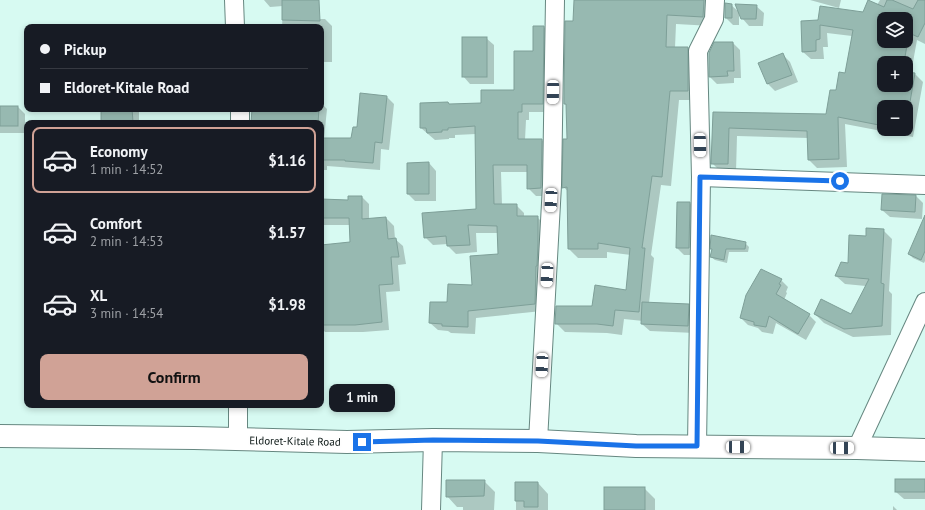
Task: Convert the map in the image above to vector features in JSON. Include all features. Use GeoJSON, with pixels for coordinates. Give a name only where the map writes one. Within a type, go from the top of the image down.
{"type":"FeatureCollection","features":[{"type":"Feature","properties":{"kind":"highway","name":"Eldoret-Kitale Road"},"geometry":{"type":"LineString","coordinates":[[0,436],[347,442],[433,440],[538,441],[636,446],[925,450]]}},
{"type":"Feature","properties":{"kind":"street"},"geometry":{"type":"LineString","coordinates":[[234,0],[236,24]]}},
{"type":"Feature","properties":{"kind":"street"},"geometry":{"type":"LineString","coordinates":[[538,441],[552,185],[555,0]]}},
{"type":"Feature","properties":{"kind":"street"},"geometry":{"type":"LineString","coordinates":[[697,446],[700,177],[698,51],[714,19],[715,0]]}},
{"type":"Feature","properties":{"kind":"street"},"geometry":{"type":"LineString","coordinates":[[700,177],[925,185]]}},
{"type":"Feature","properties":{"kind":"street"},"geometry":{"type":"LineString","coordinates":[[857,448],[925,302]]}},
{"type":"Feature","properties":{"kind":"street"},"geometry":{"type":"LineString","coordinates":[[238,408],[238,439]]}},
{"type":"Feature","properties":{"kind":"street"},"geometry":{"type":"LineString","coordinates":[[431,510],[433,440]]}},
{"type":"Feature","properties":{"kind":"building"},"geometry":{"type":"Polygon","coordinates":[[[282,0],[319,0],[320,21],[282,20],[282,0]]]}},
{"type":"Feature","properties":{"kind":"building"},"geometry":{"type":"Polygon","coordinates":[[[574,0],[704,0],[703,17],[667,15],[666,47],[688,47],[688,91],[670,91],[662,177],[652,176],[642,248],[645,248],[639,312],[615,310],[613,326],[597,324],[555,324],[556,306],[592,306],[595,285],[626,290],[630,248],[598,243],[598,249],[568,249],[567,187],[562,188],[563,139],[567,139],[566,104],[564,104],[565,21],[573,21],[574,0]]]}},
{"type":"Feature","properties":{"kind":"building"},"geometry":{"type":"Polygon","coordinates":[[[868,0],[884,7],[887,0],[892,0],[913,9],[918,0],[925,0],[925,23],[918,37],[913,35],[913,12],[877,12],[877,48],[906,48],[905,56],[877,56],[877,92],[912,92],[910,100],[877,100],[877,125],[838,117],[839,159],[808,160],[807,131],[729,128],[728,164],[711,164],[713,112],[826,114],[830,90],[836,90],[839,72],[845,73],[853,30],[820,25],[820,39],[816,40],[816,51],[802,52],[801,21],[818,20],[820,6],[863,12],[868,0]]]}},
{"type":"Feature","properties":{"kind":"building"},"geometry":{"type":"Polygon","coordinates":[[[725,3],[732,4],[732,18],[725,18],[725,3]]]}},
{"type":"Feature","properties":{"kind":"building"},"geometry":{"type":"Polygon","coordinates":[[[735,4],[757,5],[756,19],[741,19],[735,4]]]}},
{"type":"Feature","properties":{"kind":"building"},"geometry":{"type":"Polygon","coordinates":[[[533,26],[544,26],[543,104],[522,104],[522,112],[518,112],[518,139],[542,139],[541,188],[527,189],[527,165],[493,165],[494,204],[517,204],[517,216],[538,216],[535,304],[468,311],[468,327],[442,326],[442,324],[429,323],[430,302],[447,302],[448,284],[472,285],[470,256],[498,254],[497,226],[468,225],[470,245],[447,246],[446,236],[424,238],[422,213],[476,209],[475,126],[448,128],[448,130],[442,130],[442,132],[427,133],[426,128],[420,128],[420,103],[481,103],[481,90],[514,90],[514,51],[533,51],[533,26]]]}},
{"type":"Feature","properties":{"kind":"building"},"geometry":{"type":"Polygon","coordinates":[[[462,37],[487,37],[487,77],[462,77],[462,37]]]}},
{"type":"Feature","properties":{"kind":"building"},"geometry":{"type":"Polygon","coordinates":[[[714,42],[733,42],[734,71],[727,71],[728,76],[709,77],[709,53],[714,42]]]}},
{"type":"Feature","properties":{"kind":"building"},"geometry":{"type":"Polygon","coordinates":[[[783,53],[792,75],[767,84],[758,63],[783,53]]]}},
{"type":"Feature","properties":{"kind":"building"},"geometry":{"type":"Polygon","coordinates":[[[913,73],[915,73],[913,85],[913,73]]]}},
{"type":"Feature","properties":{"kind":"building"},"geometry":{"type":"Polygon","coordinates":[[[360,93],[387,96],[382,143],[375,142],[373,163],[345,160],[324,160],[324,138],[351,138],[353,127],[357,127],[360,93]]]}},
{"type":"Feature","properties":{"kind":"building"},"geometry":{"type":"Polygon","coordinates":[[[0,106],[18,106],[18,126],[0,126],[0,106]]]}},
{"type":"Feature","properties":{"kind":"building"},"geometry":{"type":"Polygon","coordinates":[[[101,112],[132,112],[133,120],[101,120],[101,112]]]}},
{"type":"Feature","properties":{"kind":"building"},"geometry":{"type":"Polygon","coordinates":[[[252,112],[319,112],[318,120],[251,120],[252,112]]]}},
{"type":"Feature","properties":{"kind":"building"},"geometry":{"type":"Polygon","coordinates":[[[429,162],[429,194],[407,194],[407,163],[429,162]]]}},
{"type":"Feature","properties":{"kind":"building"},"geometry":{"type":"Polygon","coordinates":[[[882,194],[916,195],[915,212],[881,210],[882,194]]]}},
{"type":"Feature","properties":{"kind":"building"},"geometry":{"type":"Polygon","coordinates":[[[348,196],[362,196],[362,219],[386,217],[388,239],[396,238],[399,257],[391,257],[393,284],[379,285],[382,322],[355,325],[324,325],[324,245],[350,242],[349,218],[324,218],[324,199],[348,200],[348,196]]]}},
{"type":"Feature","properties":{"kind":"building"},"geometry":{"type":"Polygon","coordinates":[[[677,202],[690,202],[689,248],[676,248],[677,202]]]}},
{"type":"Feature","properties":{"kind":"building"},"geometry":{"type":"Polygon","coordinates":[[[925,215],[925,251],[921,260],[908,254],[925,215]]]}},
{"type":"Feature","properties":{"kind":"building"},"geometry":{"type":"Polygon","coordinates":[[[866,228],[884,229],[881,283],[884,284],[882,326],[844,329],[814,314],[821,299],[851,314],[869,279],[835,276],[841,262],[848,263],[849,235],[866,236],[866,228]]]}},
{"type":"Feature","properties":{"kind":"building"},"geometry":{"type":"Polygon","coordinates":[[[711,235],[746,242],[745,249],[726,249],[724,260],[710,257],[712,249],[710,249],[711,235]]]}},
{"type":"Feature","properties":{"kind":"building"},"geometry":{"type":"Polygon","coordinates":[[[761,269],[782,279],[779,284],[781,285],[776,294],[810,314],[798,334],[769,316],[766,327],[754,325],[754,322],[740,318],[746,295],[761,269]]]}},
{"type":"Feature","properties":{"kind":"building"},"geometry":{"type":"Polygon","coordinates":[[[642,302],[689,304],[688,326],[641,324],[642,302]]]}},
{"type":"Feature","properties":{"kind":"building"},"geometry":{"type":"Polygon","coordinates":[[[895,479],[925,479],[925,492],[895,492],[895,479]]]}},
{"type":"Feature","properties":{"kind":"building"},"geometry":{"type":"Polygon","coordinates":[[[446,480],[485,480],[484,496],[446,497],[446,480]]]}},
{"type":"Feature","properties":{"kind":"building"},"geometry":{"type":"Polygon","coordinates":[[[515,482],[538,482],[538,507],[524,507],[524,501],[515,501],[515,482]]]}},
{"type":"Feature","properties":{"kind":"building"},"geometry":{"type":"Polygon","coordinates":[[[604,487],[645,487],[645,510],[604,510],[604,487]]]}},
{"type":"Feature","properties":{"kind":"route"},"geometry":{"type":"LineString","coordinates":[[362,442],[433,440],[538,441],[636,446],[697,446],[700,177],[840,181]]}}]}
